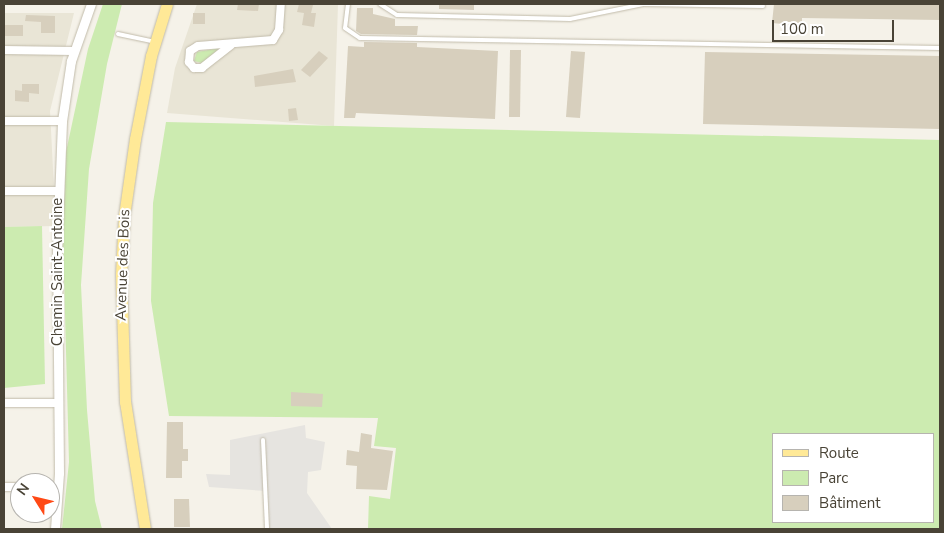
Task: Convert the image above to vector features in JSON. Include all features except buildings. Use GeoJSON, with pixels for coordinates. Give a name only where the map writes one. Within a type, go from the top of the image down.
{"type":"FeatureCollection","features":[{"type":"Feature","properties":{"kind":"main road","name":"Avenue des Bois"},"geometry":{"type":"LineString","coordinates":[[145,529],[125,402],[121,274],[128,178],[155,42],[167,4]]}},
{"type":"Feature","properties":{"kind":"street","name":"Chemin Saint-Antoine"},"geometry":{"type":"LineString","coordinates":[[55,473],[59,403],[59,191],[62,120],[73,51],[91,4]]}},
{"type":"Feature","properties":{"kind":"street"},"geometry":{"type":"LineString","coordinates":[[231,45],[202,68],[194,68],[189,62],[190,51],[198,46],[231,45],[273,40],[279,30],[282,4]]}},
{"type":"Feature","properties":{"kind":"street"},"geometry":{"type":"LineString","coordinates":[[4,50],[73,51]]}},
{"type":"Feature","properties":{"kind":"street"},"geometry":{"type":"LineString","coordinates":[[4,121],[62,120]]}},
{"type":"Feature","properties":{"kind":"street"},"geometry":{"type":"LineString","coordinates":[[4,192],[59,191]]}},
{"type":"Feature","properties":{"kind":"street"},"geometry":{"type":"LineString","coordinates":[[4,403],[59,403]]}},
{"type":"Feature","properties":{"kind":"lane"},"geometry":{"type":"LineString","coordinates":[[348,4],[345,28],[360,38],[940,48]]}},
{"type":"Feature","properties":{"kind":"lane"},"geometry":{"type":"LineString","coordinates":[[380,4],[397,15],[570,19],[644,4],[763,6]]}},
{"type":"Feature","properties":{"kind":"lane"},"geometry":{"type":"LineString","coordinates":[[118,34],[155,42]]}},
{"type":"Feature","properties":{"kind":"lane"},"geometry":{"type":"LineString","coordinates":[[263,440],[267,529]]}},
{"type":"Feature","properties":{"kind":"shaded area"},"geometry":{"type":"Polygon","coordinates":[[[197,4],[338,4],[334,126],[167,113],[175,68],[197,4]]]}},
{"type":"Feature","properties":{"kind":"shaded area"},"geometry":{"type":"Polygon","coordinates":[[[4,13],[74,13],[50,111],[56,226],[4,227],[4,13]]]}},
{"type":"Feature","properties":{"kind":"shaded area"},"geometry":{"type":"Polygon","coordinates":[[[305,425],[306,438],[325,442],[321,470],[308,472],[307,493],[332,529],[266,529],[266,491],[209,487],[206,474],[230,475],[230,440],[305,425]]]}},
{"type":"Feature","properties":{"kind":"green space"},"geometry":{"type":"Polygon","coordinates":[[[103,4],[122,4],[107,64],[89,169],[81,285],[87,410],[95,501],[102,529],[62,529],[69,462],[63,240],[66,152],[88,49],[103,4]]]}},
{"type":"Feature","properties":{"kind":"green space"},"geometry":{"type":"Polygon","coordinates":[[[220,48],[202,63],[194,61],[197,52],[220,48]]]}},
{"type":"Feature","properties":{"kind":"green space"},"geometry":{"type":"Polygon","coordinates":[[[166,122],[940,140],[940,529],[368,529],[369,496],[390,499],[396,448],[374,446],[378,418],[169,416],[151,301],[153,203],[166,122]]]}},
{"type":"Feature","properties":{"kind":"green space"},"geometry":{"type":"Polygon","coordinates":[[[42,226],[45,384],[4,388],[4,227],[42,226]]]}}]}
